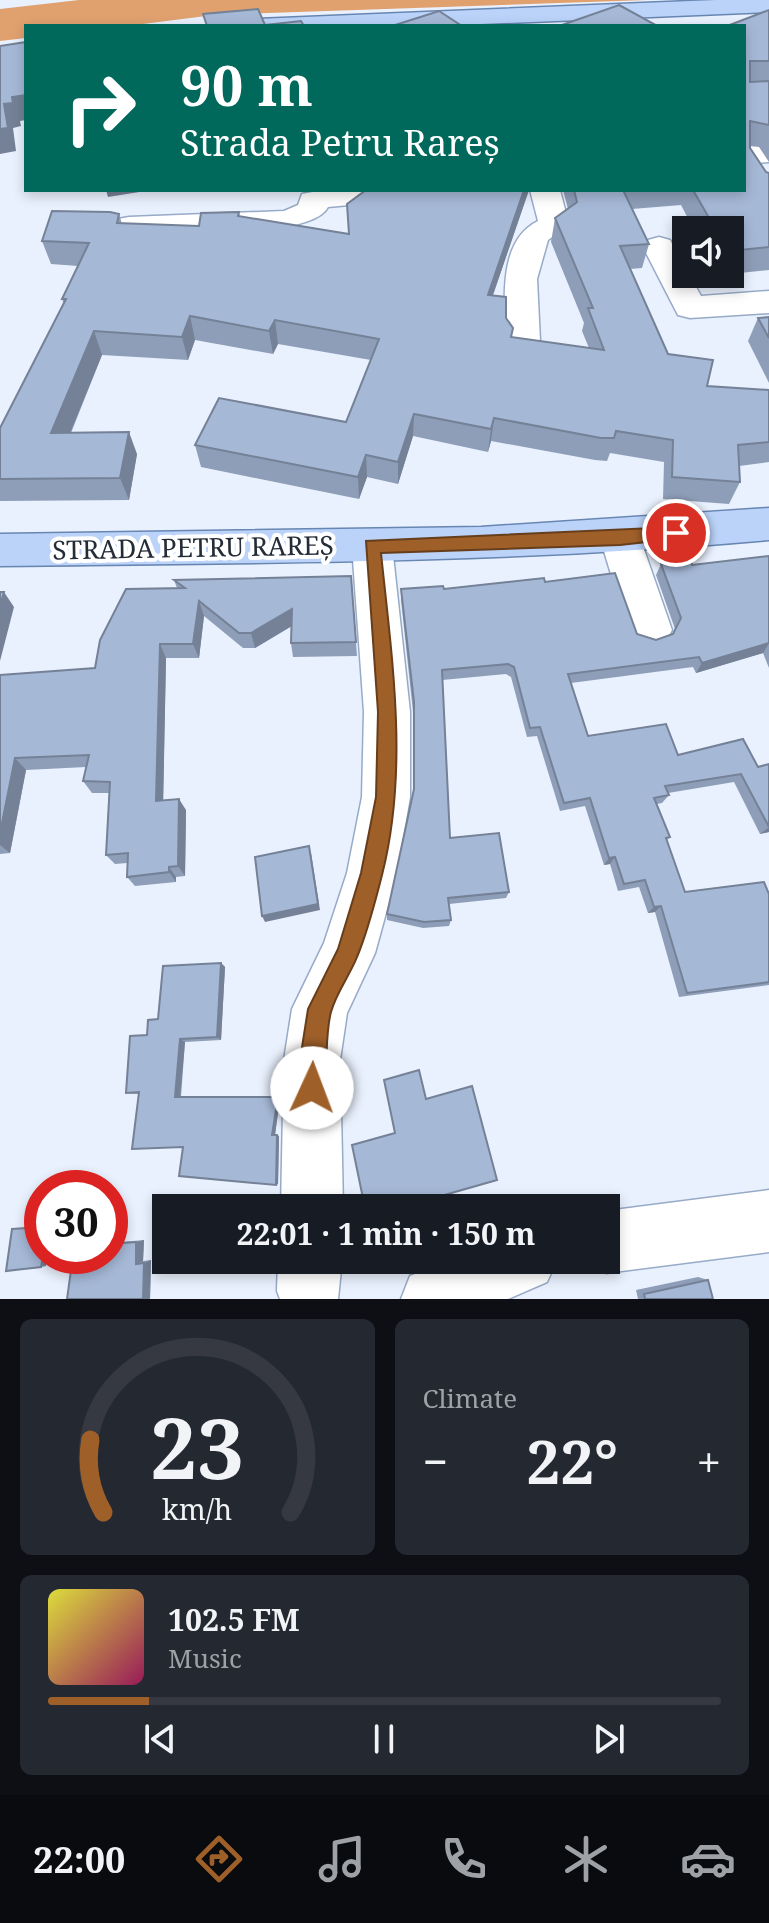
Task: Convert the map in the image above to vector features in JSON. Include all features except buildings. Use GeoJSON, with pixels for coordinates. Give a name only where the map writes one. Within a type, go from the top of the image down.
{"type":"FeatureCollection","features":[{"type":"Feature","properties":{"kind":"main road"},"geometry":{"type":"LineString","coordinates":[[306,24],[769,5]]}},
{"type":"Feature","properties":{"kind":"main road","name":"STRADA PETRU RAREȘ"},"geometry":{"type":"LineString","coordinates":[[0,550],[372,546],[620,538],[769,524]]}},
{"type":"Feature","properties":{"kind":"street"},"geometry":{"type":"LineString","coordinates":[[129,226],[289,220],[313,209],[312,195],[373,192]]}},
{"type":"Feature","properties":{"kind":"street"},"geometry":{"type":"LineString","coordinates":[[523,341],[521,279],[534,235],[554,225],[546,192]]}},
{"type":"Feature","properties":{"kind":"street"},"geometry":{"type":"LineString","coordinates":[[659,247],[690,307],[769,302]]}},
{"type":"Feature","properties":{"kind":"street"},"geometry":{"type":"LineString","coordinates":[[620,538],[650,630]]}},
{"type":"Feature","properties":{"kind":"street"},"geometry":{"type":"LineString","coordinates":[[312,1194],[312,1060],[320,1009],[348,953],[372,873],[386,797],[387,712],[372,546]]}},
{"type":"Feature","properties":{"kind":"street"},"geometry":{"type":"LineString","coordinates":[[620,1240],[769,1221]]}},
{"type":"Feature","properties":{"kind":"street"},"geometry":{"type":"LineString","coordinates":[[433,1299],[492,1274]]}},
{"type":"Feature","properties":{"kind":"shaded area"},"geometry":{"type":"Polygon","coordinates":[[[79,0],[647,0],[214,15],[143,24],[24,24],[24,38],[0,41],[0,9],[79,0]]]}},
{"type":"Feature","properties":{"kind":"route"},"geometry":{"type":"LineString","coordinates":[[312,1088],[312,1060],[320,1009],[348,953],[372,873],[386,797],[387,712],[372,546],[620,538],[676,533]]}}]}
